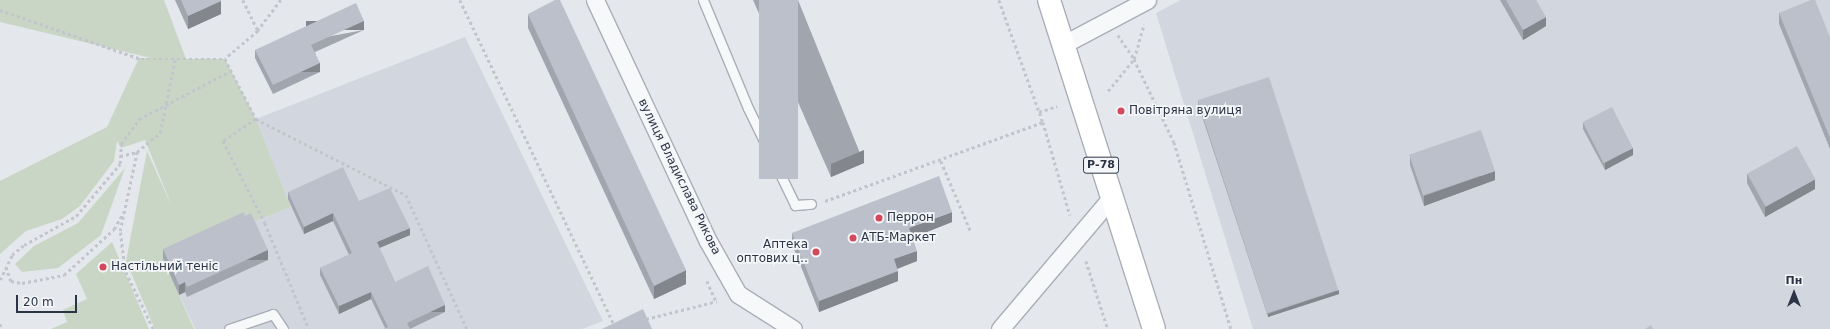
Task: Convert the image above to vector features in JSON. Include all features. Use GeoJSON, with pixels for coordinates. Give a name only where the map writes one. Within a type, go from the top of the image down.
{"type":"FeatureCollection","features":[{"type":"Feature","properties":{"kind":"highway","name":"Р-78"},"geometry":{"type":"LineString","coordinates":[[1049,0],[1154,329]]}},
{"type":"Feature","properties":{"kind":"street","name":"вулиця Владислава Рикова"},"geometry":{"type":"LineString","coordinates":[[595,0],[708,241],[738,294],[793,329]]}},
{"type":"Feature","properties":{"kind":"street"},"geometry":{"type":"LineString","coordinates":[[1064,44],[1108,20],[1146,7]]}},
{"type":"Feature","properties":{"kind":"street"},"geometry":{"type":"LineString","coordinates":[[1000,329],[1111,198]]}},
{"type":"Feature","properties":{"kind":"lane"},"geometry":{"type":"LineString","coordinates":[[703,0],[748,108],[795,205],[811,204]]}},
{"type":"Feature","properties":{"kind":"lane"},"geometry":{"type":"LineString","coordinates":[[229,329],[273,314],[283,329]]}},
{"type":"Feature","properties":{"kind":"path"},"geometry":{"type":"LineString","coordinates":[[243,0],[258,31]]}},
{"type":"Feature","properties":{"kind":"path"},"geometry":{"type":"LineString","coordinates":[[0,10],[139,58],[225,59],[258,31],[281,0]]}},
{"type":"Feature","properties":{"kind":"path"},"geometry":{"type":"LineString","coordinates":[[460,0],[616,329]]}},
{"type":"Feature","properties":{"kind":"path"},"geometry":{"type":"LineString","coordinates":[[999,0],[1039,112],[1070,215]]}},
{"type":"Feature","properties":{"kind":"path"},"geometry":{"type":"LineString","coordinates":[[1108,91],[1134,59],[1146,7]]}},
{"type":"Feature","properties":{"kind":"path"},"geometry":{"type":"LineString","coordinates":[[1108,20],[1134,59],[1174,142],[1231,329]]}},
{"type":"Feature","properties":{"kind":"path"},"geometry":{"type":"LineString","coordinates":[[120,156],[137,152],[160,133],[175,59]]}},
{"type":"Feature","properties":{"kind":"path"},"geometry":{"type":"LineString","coordinates":[[225,59],[256,119],[406,195],[467,329]]}},
{"type":"Feature","properties":{"kind":"path"},"geometry":{"type":"LineString","coordinates":[[0,280],[6,267],[24,245],[76,216],[120,164],[121,144],[139,119],[231,71]]}},
{"type":"Feature","properties":{"kind":"path"},"geometry":{"type":"LineString","coordinates":[[1039,112],[1057,106]]}},
{"type":"Feature","properties":{"kind":"path"},"geometry":{"type":"LineString","coordinates":[[256,119],[223,142],[265,223],[309,329]]}},
{"type":"Feature","properties":{"kind":"path"},"geometry":{"type":"LineString","coordinates":[[811,204],[941,161],[1042,122]]}},
{"type":"Feature","properties":{"kind":"path"},"geometry":{"type":"LineString","coordinates":[[137,152],[120,231],[122,258],[153,329]]}},
{"type":"Feature","properties":{"kind":"path"},"geometry":{"type":"LineString","coordinates":[[941,161],[971,232]]}},
{"type":"Feature","properties":{"kind":"path"},"geometry":{"type":"LineString","coordinates":[[6,267],[11,281],[22,283],[64,275],[114,229],[126,208]]}},
{"type":"Feature","properties":{"kind":"path"},"geometry":{"type":"LineString","coordinates":[[1086,261],[1108,329]]}},
{"type":"Feature","properties":{"kind":"path"},"geometry":{"type":"LineString","coordinates":[[640,322],[738,294]]}},
{"type":"Feature","properties":{"kind":"path"},"geometry":{"type":"LineString","coordinates":[[0,324],[2,329]]}},
{"type":"Feature","properties":{"kind":"shaded area"},"geometry":{"type":"Polygon","coordinates":[[[1181,0],[1830,0],[1830,329],[1253,329],[1156,13],[1181,0]]]}},
{"type":"Feature","properties":{"kind":"shaded area"},"geometry":{"type":"Polygon","coordinates":[[[465,37],[603,321],[582,329],[195,329],[163,259],[291,207],[256,119],[465,37]]]}},
{"type":"Feature","properties":{"kind":"green space"},"geometry":{"type":"Polygon","coordinates":[[[0,0],[164,0],[186,59],[225,59],[256,119],[291,207],[163,259],[194,329],[155,329],[126,261],[147,151],[173,209],[145,140],[121,148],[117,141],[114,161],[80,206],[62,219],[26,231],[0,254],[0,181],[107,127],[139,58],[151,58],[0,22],[0,0]]]}},
{"type":"Feature","properties":{"kind":"green space"},"geometry":{"type":"Polygon","coordinates":[[[125,168],[101,235],[58,268],[22,272],[15,264],[34,246],[78,223],[125,168]]]}},
{"type":"Feature","properties":{"kind":"green space"},"geometry":{"type":"Polygon","coordinates":[[[112,242],[149,329],[51,329],[67,322],[63,310],[87,299],[76,274],[112,242]]]}},
{"type":"Feature","properties":{"kind":"building"},"geometry":{"type":"Polygon","coordinates":[[[181,0],[221,0],[221,1],[188,16],[181,0]]]}},
{"type":"Feature","properties":{"kind":"building"},"geometry":{"type":"Polygon","coordinates":[[[555,0],[560,0],[686,270],[654,286],[528,14],[555,0]]]}},
{"type":"Feature","properties":{"kind":"building"},"geometry":{"type":"Polygon","coordinates":[[[759,0],[798,0],[798,179],[759,179],[759,0]]]}},
{"type":"Feature","properties":{"kind":"building"},"geometry":{"type":"Polygon","coordinates":[[[1506,0],[1536,0],[1546,17],[1523,30],[1506,0]]]}},
{"type":"Feature","properties":{"kind":"building"},"geometry":{"type":"Polygon","coordinates":[[[1811,0],[1815,0],[1830,37],[1830,138],[1779,13],[1811,0]]]}},
{"type":"Feature","properties":{"kind":"building"},"geometry":{"type":"Polygon","coordinates":[[[356,3],[364,21],[311,45],[320,63],[273,85],[255,50],[356,3]]]}},
{"type":"Feature","properties":{"kind":"building"},"geometry":{"type":"Polygon","coordinates":[[[1269,77],[1338,290],[1267,313],[1198,100],[1269,77]]]}},
{"type":"Feature","properties":{"kind":"building"},"geometry":{"type":"Polygon","coordinates":[[[1612,107],[1633,148],[1603,163],[1583,122],[1612,107]]]}},
{"type":"Feature","properties":{"kind":"building"},"geometry":{"type":"Polygon","coordinates":[[[1481,130],[1495,171],[1423,195],[1409,155],[1481,130]]]}},
{"type":"Feature","properties":{"kind":"building"},"geometry":{"type":"Polygon","coordinates":[[[1797,146],[1815,179],[1766,207],[1747,174],[1797,146]]]}},
{"type":"Feature","properties":{"kind":"building"},"geometry":{"type":"Polygon","coordinates":[[[343,167],[359,201],[390,188],[410,228],[377,242],[395,282],[428,266],[445,305],[407,323],[410,329],[383,329],[388,327],[371,292],[339,306],[320,268],[352,253],[333,213],[304,227],[288,192],[343,167]]]}},
{"type":"Feature","properties":{"kind":"building"},"geometry":{"type":"Polygon","coordinates":[[[939,176],[952,212],[909,228],[917,251],[894,259],[898,271],[819,301],[792,233],[939,176]]]}},
{"type":"Feature","properties":{"kind":"building"},"geometry":{"type":"Polygon","coordinates":[[[244,212],[245,216],[251,213],[268,250],[187,287],[185,282],[179,285],[163,249],[244,212]]]}},
{"type":"Feature","properties":{"kind":"building"},"geometry":{"type":"Polygon","coordinates":[[[643,309],[652,329],[602,329],[643,309]]]}},
{"type":"Feature","properties":{"kind":"building"},"geometry":{"type":"Polygon","coordinates":[[[1651,325],[1653,329],[1645,329],[1651,325]]]}},
{"type":"Feature","properties":{"kind":"place","name":"Повітряна вулиця"},"geometry":{"type":"Point","coordinates":[1121,111]}},
{"type":"Feature","properties":{"kind":"place","name":"Перрон"},"geometry":{"type":"Point","coordinates":[879,218]}},
{"type":"Feature","properties":{"kind":"place","name":"АТБ-Маркет"},"geometry":{"type":"Point","coordinates":[853,238]}},
{"type":"Feature","properties":{"kind":"place","name":"Аптека оптових ц‥"},"geometry":{"type":"Point","coordinates":[816,252]}},
{"type":"Feature","properties":{"kind":"place","name":"Настільний теніс"},"geometry":{"type":"Point","coordinates":[103,267]}}]}
